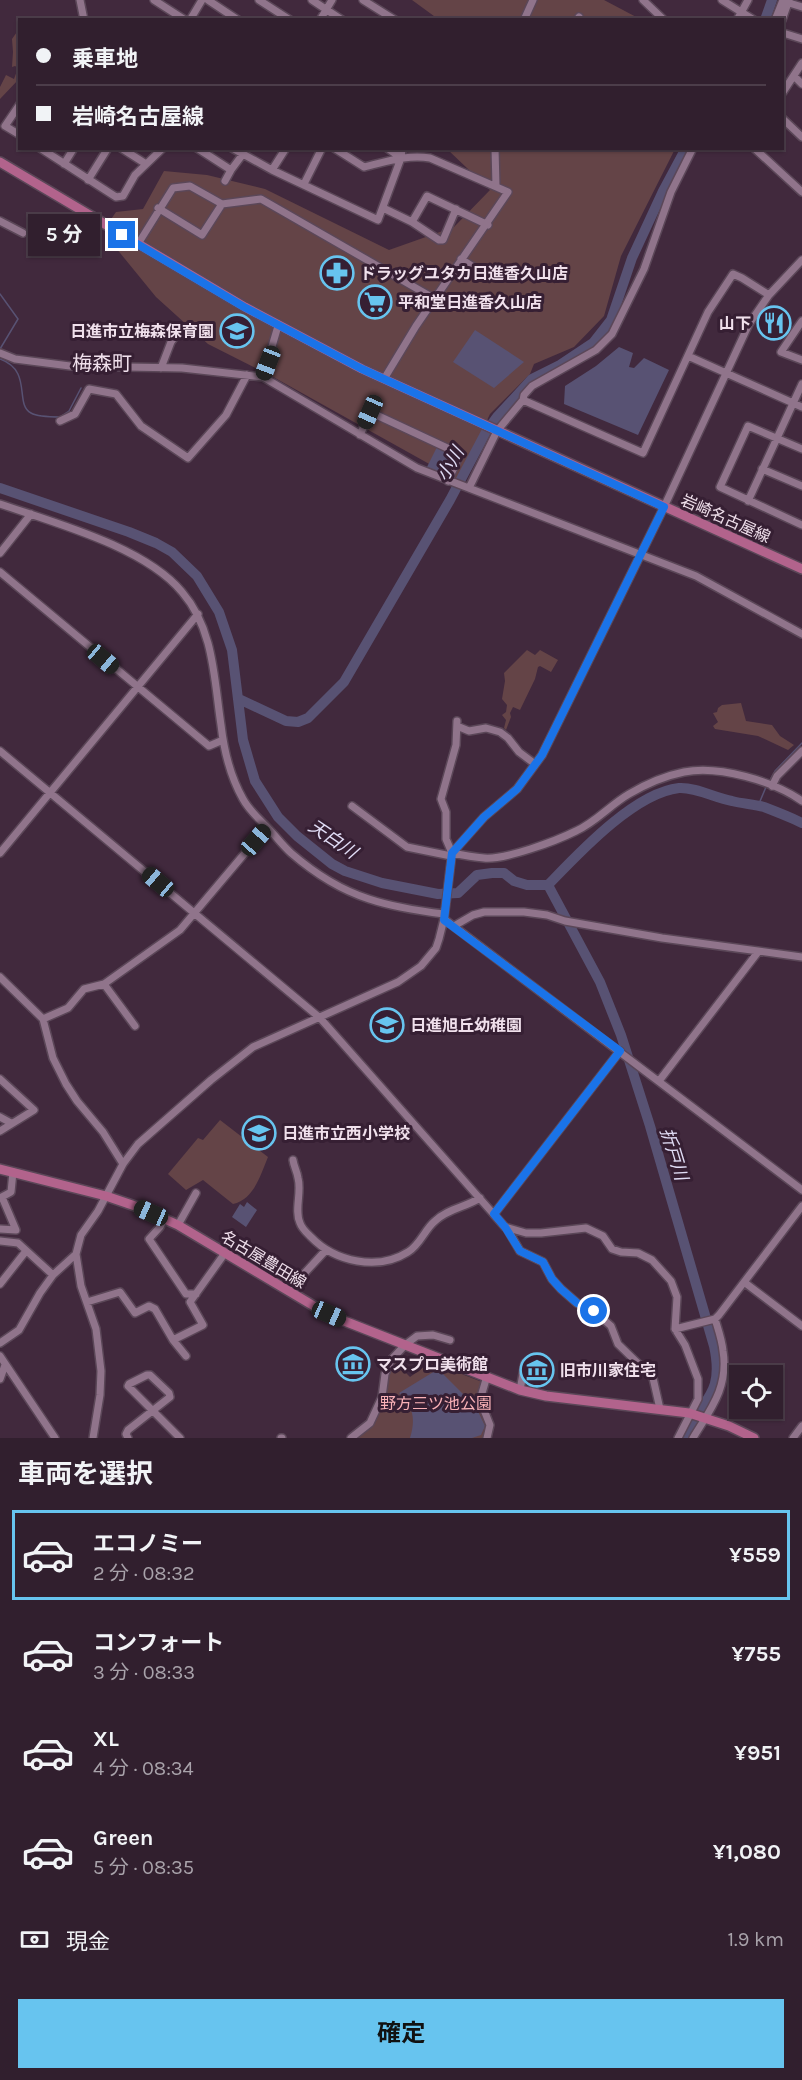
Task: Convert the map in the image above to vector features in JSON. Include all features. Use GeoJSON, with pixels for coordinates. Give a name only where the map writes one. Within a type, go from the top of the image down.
{"type":"FeatureCollection","features":[{"type":"Feature","properties":{"kind":"main road","name":"岩崎名古屋線"},"geometry":{"type":"LineString","coordinates":[[0,162],[278,326],[384,379],[802,569]]}},
{"type":"Feature","properties":{"kind":"main road","name":"名古屋豊田線"},"geometry":{"type":"LineString","coordinates":[[0,1169],[138,1207],[178,1225],[329,1314],[520,1390],[546,1396],[660,1408],[691,1414],[705,1417],[754,1438]]}},
{"type":"Feature","properties":{"kind":"street"},"geometry":{"type":"LineString","coordinates":[[80,0],[84,18]]}},
{"type":"Feature","properties":{"kind":"street"},"geometry":{"type":"LineString","coordinates":[[154,0],[182,18]]}},
{"type":"Feature","properties":{"kind":"street"},"geometry":{"type":"LineString","coordinates":[[191,18],[202,0]]}},
{"type":"Feature","properties":{"kind":"street"},"geometry":{"type":"LineString","coordinates":[[208,0],[235,18]]}},
{"type":"Feature","properties":{"kind":"street"},"geometry":{"type":"LineString","coordinates":[[259,0],[287,18]]}},
{"type":"Feature","properties":{"kind":"street"},"geometry":{"type":"LineString","coordinates":[[312,0],[339,18]]}},
{"type":"Feature","properties":{"kind":"street"},"geometry":{"type":"LineString","coordinates":[[321,18],[332,0]]}},
{"type":"Feature","properties":{"kind":"street"},"geometry":{"type":"LineString","coordinates":[[363,0],[392,18]]}},
{"type":"Feature","properties":{"kind":"street"},"geometry":{"type":"LineString","coordinates":[[525,18],[533,0]]}},
{"type":"Feature","properties":{"kind":"street"},"geometry":{"type":"LineString","coordinates":[[643,0],[662,18]]}},
{"type":"Feature","properties":{"kind":"street"},"geometry":{"type":"LineString","coordinates":[[722,0],[751,18]]}},
{"type":"Feature","properties":{"kind":"street"},"geometry":{"type":"LineString","coordinates":[[737,18],[748,0]]}},
{"type":"Feature","properties":{"kind":"street"},"geometry":{"type":"LineString","coordinates":[[787,1],[802,7]]}},
{"type":"Feature","properties":{"kind":"street"},"geometry":{"type":"LineString","coordinates":[[776,18],[787,1]]}},
{"type":"Feature","properties":{"kind":"street"},"geometry":{"type":"LineString","coordinates":[[783,18],[787,1]]}},
{"type":"Feature","properties":{"kind":"street"},"geometry":{"type":"LineString","coordinates":[[784,33],[802,39]]}},
{"type":"Feature","properties":{"kind":"street"},"geometry":{"type":"LineString","coordinates":[[784,91],[802,63]]}},
{"type":"Feature","properties":{"kind":"street"},"geometry":{"type":"LineString","coordinates":[[794,76],[802,84]]}},
{"type":"Feature","properties":{"kind":"street"},"geometry":{"type":"LineString","coordinates":[[18,107],[5,126],[18,134]]}},
{"type":"Feature","properties":{"kind":"street"},"geometry":{"type":"LineString","coordinates":[[784,120],[802,137]]}},
{"type":"Feature","properties":{"kind":"street"},"geometry":{"type":"LineString","coordinates":[[43,150],[116,197],[123,196],[135,175],[161,150]]}},
{"type":"Feature","properties":{"kind":"street"},"geometry":{"type":"LineString","coordinates":[[64,164],[73,150]]}},
{"type":"Feature","properties":{"kind":"street"},"geometry":{"type":"LineString","coordinates":[[88,180],[107,150]]}},
{"type":"Feature","properties":{"kind":"street"},"geometry":{"type":"LineString","coordinates":[[124,150],[146,164]]}},
{"type":"Feature","properties":{"kind":"street"},"geometry":{"type":"LineString","coordinates":[[200,150],[231,170]]}},
{"type":"Feature","properties":{"kind":"street"},"geometry":{"type":"LineString","coordinates":[[272,170],[285,150]]}},
{"type":"Feature","properties":{"kind":"street"},"geometry":{"type":"LineString","coordinates":[[304,184],[321,150]]}},
{"type":"Feature","properties":{"kind":"street"},"geometry":{"type":"LineString","coordinates":[[337,150],[364,167],[401,158],[429,158],[508,192],[488,225],[461,259],[384,379]]}},
{"type":"Feature","properties":{"kind":"street"},"geometry":{"type":"LineString","coordinates":[[390,150],[401,158]]}},
{"type":"Feature","properties":{"kind":"street"},"geometry":{"type":"LineString","coordinates":[[225,181],[237,151],[378,220],[401,158],[402,150]]}},
{"type":"Feature","properties":{"kind":"street"},"geometry":{"type":"LineString","coordinates":[[495,150],[496,186]]}},
{"type":"Feature","properties":{"kind":"street"},"geometry":{"type":"LineString","coordinates":[[467,487],[495,430],[524,400],[524,395],[532,386],[596,350],[612,334],[644,269],[671,192],[692,150]]}},
{"type":"Feature","properties":{"kind":"street"},"geometry":{"type":"LineString","coordinates":[[756,150],[799,189],[802,181]]}},
{"type":"Feature","properties":{"kind":"street"},"geometry":{"type":"LineString","coordinates":[[138,244],[172,188],[190,186],[222,204],[261,199],[435,299]]}},
{"type":"Feature","properties":{"kind":"street"},"geometry":{"type":"LineString","coordinates":[[412,222],[428,196],[488,225]]}},
{"type":"Feature","properties":{"kind":"street"},"geometry":{"type":"LineString","coordinates":[[158,208],[202,235],[222,204]]}},
{"type":"Feature","properties":{"kind":"street"},"geometry":{"type":"LineString","coordinates":[[383,208],[412,222],[439,240],[443,240],[456,209]]}},
{"type":"Feature","properties":{"kind":"street"},"geometry":{"type":"LineString","coordinates":[[0,221],[23,233]]}},
{"type":"Feature","properties":{"kind":"street"},"geometry":{"type":"LineString","coordinates":[[461,259],[478,270]]}},
{"type":"Feature","properties":{"kind":"street"},"geometry":{"type":"LineString","coordinates":[[93,1438],[100,1395],[101,1371],[96,1329],[78,1270],[76,1254],[81,1235],[98,1211],[123,1164],[138,1144],[211,1080],[254,1047],[398,982],[421,966],[436,948],[444,917],[452,855],[484,817],[517,789],[535,764],[642,554],[749,324],[769,295],[802,260]]}},
{"type":"Feature","properties":{"kind":"street"},"geometry":{"type":"LineString","coordinates":[[524,400],[643,453],[708,312],[733,274],[769,295]]}},
{"type":"Feature","properties":{"kind":"street"},"geometry":{"type":"LineString","coordinates":[[802,321],[781,351],[802,360]]}},
{"type":"Feature","properties":{"kind":"street"},"geometry":{"type":"LineString","coordinates":[[262,377],[278,326]]}},
{"type":"Feature","properties":{"kind":"street"},"geometry":{"type":"LineString","coordinates":[[161,368],[176,335]]}},
{"type":"Feature","properties":{"kind":"street"},"geometry":{"type":"LineString","coordinates":[[0,353],[15,359],[70,366],[182,368],[262,377],[417,468],[696,576],[802,634]]}},
{"type":"Feature","properties":{"kind":"street"},"geometry":{"type":"LineString","coordinates":[[688,356],[802,407]]}},
{"type":"Feature","properties":{"kind":"street"},"geometry":{"type":"LineString","coordinates":[[60,421],[75,414],[89,389],[116,393],[141,426],[188,458],[226,415],[247,375]]}},
{"type":"Feature","properties":{"kind":"street"},"geometry":{"type":"LineString","coordinates":[[748,501],[802,384]]}},
{"type":"Feature","properties":{"kind":"street"},"geometry":{"type":"LineString","coordinates":[[360,435],[370,412],[460,454],[451,482]]}},
{"type":"Feature","properties":{"kind":"street"},"geometry":{"type":"LineString","coordinates":[[802,449],[748,426],[720,483],[722,489],[802,525]]}},
{"type":"Feature","properties":{"kind":"street"},"geometry":{"type":"LineString","coordinates":[[762,469],[802,486]]}},
{"type":"Feature","properties":{"kind":"street"},"geometry":{"type":"LineString","coordinates":[[0,504],[117,547],[145,562],[177,585],[198,614],[208,642],[226,758],[237,788],[250,811],[289,851],[302,862],[352,893],[369,900],[444,917],[802,1190]]}},
{"type":"Feature","properties":{"kind":"street"},"geometry":{"type":"LineString","coordinates":[[0,553],[31,514]]}},
{"type":"Feature","properties":{"kind":"street"},"geometry":{"type":"LineString","coordinates":[[0,572],[209,746],[223,740]]}},
{"type":"Feature","properties":{"kind":"street"},"geometry":{"type":"LineString","coordinates":[[0,853],[198,614]]}},
{"type":"Feature","properties":{"kind":"street"},"geometry":{"type":"LineString","coordinates":[[452,855],[446,839],[446,812],[441,799],[456,745],[457,723],[469,731],[486,728],[500,732],[519,752],[535,764]]}},
{"type":"Feature","properties":{"kind":"street"},"geometry":{"type":"LineString","coordinates":[[0,751],[320,1018],[494,1214],[520,1251],[543,1262],[552,1279],[561,1289],[577,1303],[594,1311],[611,1326],[618,1344],[653,1378],[660,1408]]}},
{"type":"Feature","properties":{"kind":"street"},"geometry":{"type":"LineString","coordinates":[[769,785],[802,751]]}},
{"type":"Feature","properties":{"kind":"street"},"geometry":{"type":"LineString","coordinates":[[352,806],[407,847],[452,855],[495,858],[576,831],[597,819],[626,796],[662,778],[683,772],[709,771],[769,785],[802,801]]}},
{"type":"Feature","properties":{"kind":"street"},"geometry":{"type":"LineString","coordinates":[[42,1019],[68,1008],[84,989],[104,984],[180,930],[267,827]]}},
{"type":"Feature","properties":{"kind":"street"},"geometry":{"type":"LineString","coordinates":[[454,926],[472,915],[484,912],[524,912],[662,938],[802,957]]}},
{"type":"Feature","properties":{"kind":"street"},"geometry":{"type":"LineString","coordinates":[[659,1081],[758,952]]}},
{"type":"Feature","properties":{"kind":"street"},"geometry":{"type":"LineString","coordinates":[[0,977],[42,1019],[53,1058],[66,1084],[103,1132],[123,1164]]}},
{"type":"Feature","properties":{"kind":"street"},"geometry":{"type":"LineString","coordinates":[[104,984],[135,1026]]}},
{"type":"Feature","properties":{"kind":"street"},"geometry":{"type":"LineString","coordinates":[[494,1214],[620,1051]]}},
{"type":"Feature","properties":{"kind":"street"},"geometry":{"type":"LineString","coordinates":[[0,1079],[34,1110],[0,1131]]}},
{"type":"Feature","properties":{"kind":"street"},"geometry":{"type":"LineString","coordinates":[[0,1117],[11,1123]]}},
{"type":"Feature","properties":{"kind":"street"},"geometry":{"type":"LineString","coordinates":[[293,1160],[294,1169],[299,1178],[298,1221],[326,1250],[334,1255],[356,1261],[385,1261],[410,1251],[434,1221],[480,1198]]}},
{"type":"Feature","properties":{"kind":"street"},"geometry":{"type":"LineString","coordinates":[[0,1229],[16,1230],[1,1198],[11,1192],[13,1172]]}},
{"type":"Feature","properties":{"kind":"street"},"geometry":{"type":"LineString","coordinates":[[178,1225],[196,1193]]}},
{"type":"Feature","properties":{"kind":"street"},"geometry":{"type":"LineString","coordinates":[[675,1329],[710,1319],[744,1282],[802,1206]]}},
{"type":"Feature","properties":{"kind":"street"},"geometry":{"type":"LineString","coordinates":[[165,1219],[149,1239],[186,1294],[196,1294]]}},
{"type":"Feature","properties":{"kind":"street"},"geometry":{"type":"LineString","coordinates":[[505,1227],[526,1233],[586,1228],[603,1236],[612,1249],[638,1253],[652,1260],[670,1281],[677,1297],[675,1329],[685,1345],[698,1379],[698,1399],[678,1438]]}},
{"type":"Feature","properties":{"kind":"street"},"geometry":{"type":"LineString","coordinates":[[0,1242],[18,1243],[53,1275]]}},
{"type":"Feature","properties":{"kind":"street"},"geometry":{"type":"LineString","coordinates":[[288,1291],[326,1250]]}},
{"type":"Feature","properties":{"kind":"street"},"geometry":{"type":"LineString","coordinates":[[0,1284],[26,1251]]}},
{"type":"Feature","properties":{"kind":"street"},"geometry":{"type":"LineString","coordinates":[[173,1340],[202,1325],[190,1302],[225,1253]]}},
{"type":"Feature","properties":{"kind":"street"},"geometry":{"type":"LineString","coordinates":[[0,1343],[19,1330],[53,1275],[76,1254]]}},
{"type":"Feature","properties":{"kind":"street"},"geometry":{"type":"LineString","coordinates":[[744,1282],[802,1326]]}},
{"type":"Feature","properties":{"kind":"street"},"geometry":{"type":"LineString","coordinates":[[87,1302],[120,1292],[135,1313],[149,1306],[155,1309],[173,1340],[186,1356]]}},
{"type":"Feature","properties":{"kind":"street"},"geometry":{"type":"LineString","coordinates":[[693,1438],[716,1402],[724,1376],[723,1348],[710,1319]]}},
{"type":"Feature","properties":{"kind":"street"},"geometry":{"type":"LineString","coordinates":[[351,1438],[370,1423],[382,1397],[385,1374],[391,1360],[405,1345],[417,1336],[433,1335],[450,1340]]}},
{"type":"Feature","properties":{"kind":"street"},"geometry":{"type":"LineString","coordinates":[[0,1356],[55,1438]]}},
{"type":"Feature","properties":{"kind":"street"},"geometry":{"type":"LineString","coordinates":[[520,1390],[525,1363],[529,1364]]}},
{"type":"Feature","properties":{"kind":"street"},"geometry":{"type":"LineString","coordinates":[[0,1379],[5,1365]]}},
{"type":"Feature","properties":{"kind":"street"},"geometry":{"type":"LineString","coordinates":[[128,1438],[126,1434],[128,1430],[152,1410],[170,1397],[169,1393],[150,1375],[129,1386],[152,1410],[180,1438]]}},
{"type":"Feature","properties":{"kind":"street"},"geometry":{"type":"LineString","coordinates":[[487,1376],[480,1400],[490,1425],[487,1438]]}},
{"type":"Feature","properties":{"kind":"street"},"geometry":{"type":"LineString","coordinates":[[793,1438],[802,1426]]}},
{"type":"Feature","properties":{"kind":"green space"},"geometry":{"type":"Polygon","coordinates":[[[412,0],[604,0],[638,18],[437,18],[412,0]]]}},
{"type":"Feature","properties":{"kind":"green space"},"geometry":{"type":"Polygon","coordinates":[[[18,30],[18,68],[12,67],[12,39],[18,30]]]}},
{"type":"Feature","properties":{"kind":"green space"},"geometry":{"type":"Polygon","coordinates":[[[18,68],[18,80],[0,99],[0,87],[6,75],[14,79],[18,68]]]}},
{"type":"Feature","properties":{"kind":"green space"},"geometry":{"type":"Polygon","coordinates":[[[448,150],[674,150],[621,256],[604,316],[574,347],[534,364],[530,374],[490,414],[458,480],[275,378],[208,344],[156,297],[107,237],[109,222],[116,212],[143,209],[164,171],[207,175],[265,189],[389,250],[454,227],[490,190],[448,150]]]}},
{"type":"Feature","properties":{"kind":"green space"},"geometry":{"type":"Polygon","coordinates":[[[527,650],[535,655],[540,650],[558,660],[551,672],[538,667],[535,679],[520,710],[513,707],[506,730],[504,728],[506,720],[502,715],[506,712],[507,705],[502,699],[504,673],[527,650]]]}},
{"type":"Feature","properties":{"kind":"green space"},"geometry":{"type":"Polygon","coordinates":[[[741,703],[746,721],[772,725],[780,736],[794,745],[788,750],[758,736],[715,729],[713,726],[718,722],[713,713],[717,712],[718,708],[722,705],[741,703]]]}},
{"type":"Feature","properties":{"kind":"green space"},"geometry":{"type":"Polygon","coordinates":[[[220,1120],[268,1157],[251,1192],[233,1204],[203,1180],[186,1190],[168,1174],[198,1138],[203,1140],[220,1120]]]}},
{"type":"Feature","properties":{"kind":"green space","name":"野方三ツ池公園"},"geometry":{"type":"Polygon","coordinates":[[[394,1361],[410,1377],[431,1362],[482,1382],[477,1400],[488,1425],[484,1438],[353,1438],[372,1424],[387,1375],[394,1361]]]}},
{"type":"Feature","properties":{"kind":"water"},"geometry":{"type":"Polygon","coordinates":[[[475,330],[524,362],[494,388],[453,362],[475,330]]]}},
{"type":"Feature","properties":{"kind":"water"},"geometry":{"type":"Polygon","coordinates":[[[619,347],[633,353],[629,367],[634,368],[644,358],[669,370],[638,435],[564,404],[565,386],[596,366],[619,347]]]}},
{"type":"Feature","properties":{"kind":"water"},"geometry":{"type":"Polygon","coordinates":[[[437,447],[458,456],[447,476],[427,467],[437,447]]]}},
{"type":"Feature","properties":{"kind":"water"},"geometry":{"type":"Polygon","coordinates":[[[247,1202],[257,1210],[246,1227],[232,1217],[240,1204],[244,1207],[247,1202]]]}},
{"type":"Feature","properties":{"kind":"water"},"geometry":{"type":"Polygon","coordinates":[[[435,1371],[442,1373],[476,1407],[485,1426],[481,1435],[472,1438],[410,1438],[413,1424],[412,1413],[399,1393],[435,1371]]]}},
{"type":"Feature","properties":{"kind":"waterway","name":"小川"},"geometry":{"type":"LineString","coordinates":[[766,18],[772,0]]}},
{"type":"Feature","properties":{"kind":"waterway","name":"小川"},"geometry":{"type":"LineString","coordinates":[[239,699],[286,721],[298,722],[308,718],[344,682],[450,500],[486,432],[497,417],[532,379],[560,365],[593,343],[611,320],[632,258],[685,150]]}},
{"type":"Feature","properties":{"kind":"waterway"},"geometry":{"type":"LineString","coordinates":[[0,294],[18,319],[0,349]]}},
{"type":"Feature","properties":{"kind":"waterway"},"geometry":{"type":"LineString","coordinates":[[0,359],[10,364],[16,371],[20,379],[26,409],[31,413],[60,417],[69,411],[81,388]]}},
{"type":"Feature","properties":{"kind":"waterway","name":"天白川"},"geometry":{"type":"LineString","coordinates":[[0,488],[156,543],[172,552],[197,576],[219,612],[232,650],[243,740],[255,781],[278,817],[297,836],[332,864],[345,871],[382,883],[438,894],[458,893],[477,875],[492,873],[504,873],[514,881],[527,885],[548,885],[591,842],[626,813],[662,792],[679,788],[692,789],[726,800],[764,807],[802,823]]}},
{"type":"Feature","properties":{"kind":"waterway"},"geometry":{"type":"LineString","coordinates":[[770,780],[775,771],[802,743]]}},
{"type":"Feature","properties":{"kind":"waterway"},"geometry":{"type":"LineString","coordinates":[[758,806],[766,787]]}},
{"type":"Feature","properties":{"kind":"waterway","name":"折戸川"},"geometry":{"type":"LineString","coordinates":[[548,885],[600,982],[621,1035],[714,1346],[717,1363],[714,1387],[684,1438]]}},
{"type":"Feature","properties":{"kind":"place","name":"ドラッグユタカ日進香久山店"},"geometry":{"type":"Point","coordinates":[337,273]}},
{"type":"Feature","properties":{"kind":"place","name":"平和堂日進香久山店"},"geometry":{"type":"Point","coordinates":[375,302]}},
{"type":"Feature","properties":{"kind":"place","name":"山下"},"geometry":{"type":"Point","coordinates":[774,323]}},
{"type":"Feature","properties":{"kind":"place","name":"日進市立梅森保育園"},"geometry":{"type":"Point","coordinates":[237,331]}},
{"type":"Feature","properties":{"kind":"place","name":"日進旭丘幼稚園"},"geometry":{"type":"Point","coordinates":[387,1025]}},
{"type":"Feature","properties":{"kind":"place","name":"日進市立西小学校"},"geometry":{"type":"Point","coordinates":[259,1133]}},
{"type":"Feature","properties":{"kind":"place","name":"マスプロ美術館"},"geometry":{"type":"Point","coordinates":[353,1364]}},
{"type":"Feature","properties":{"kind":"place","name":"旧市川家住宅"},"geometry":{"type":"Point","coordinates":[537,1370]}},
{"type":"Feature","properties":{"kind":"district","name":"梅森町"},"geometry":{"type":"Point","coordinates":[102,363]}},
{"type":"Feature","properties":{"kind":"route"},"geometry":{"type":"LineString","coordinates":[[122,235],[244,307],[362,369],[664,507],[542,755],[517,789],[484,817],[452,853],[445,905],[444,920],[620,1051],[494,1214],[520,1251],[543,1262],[552,1279],[561,1289],[577,1303],[594,1311]]}}]}
